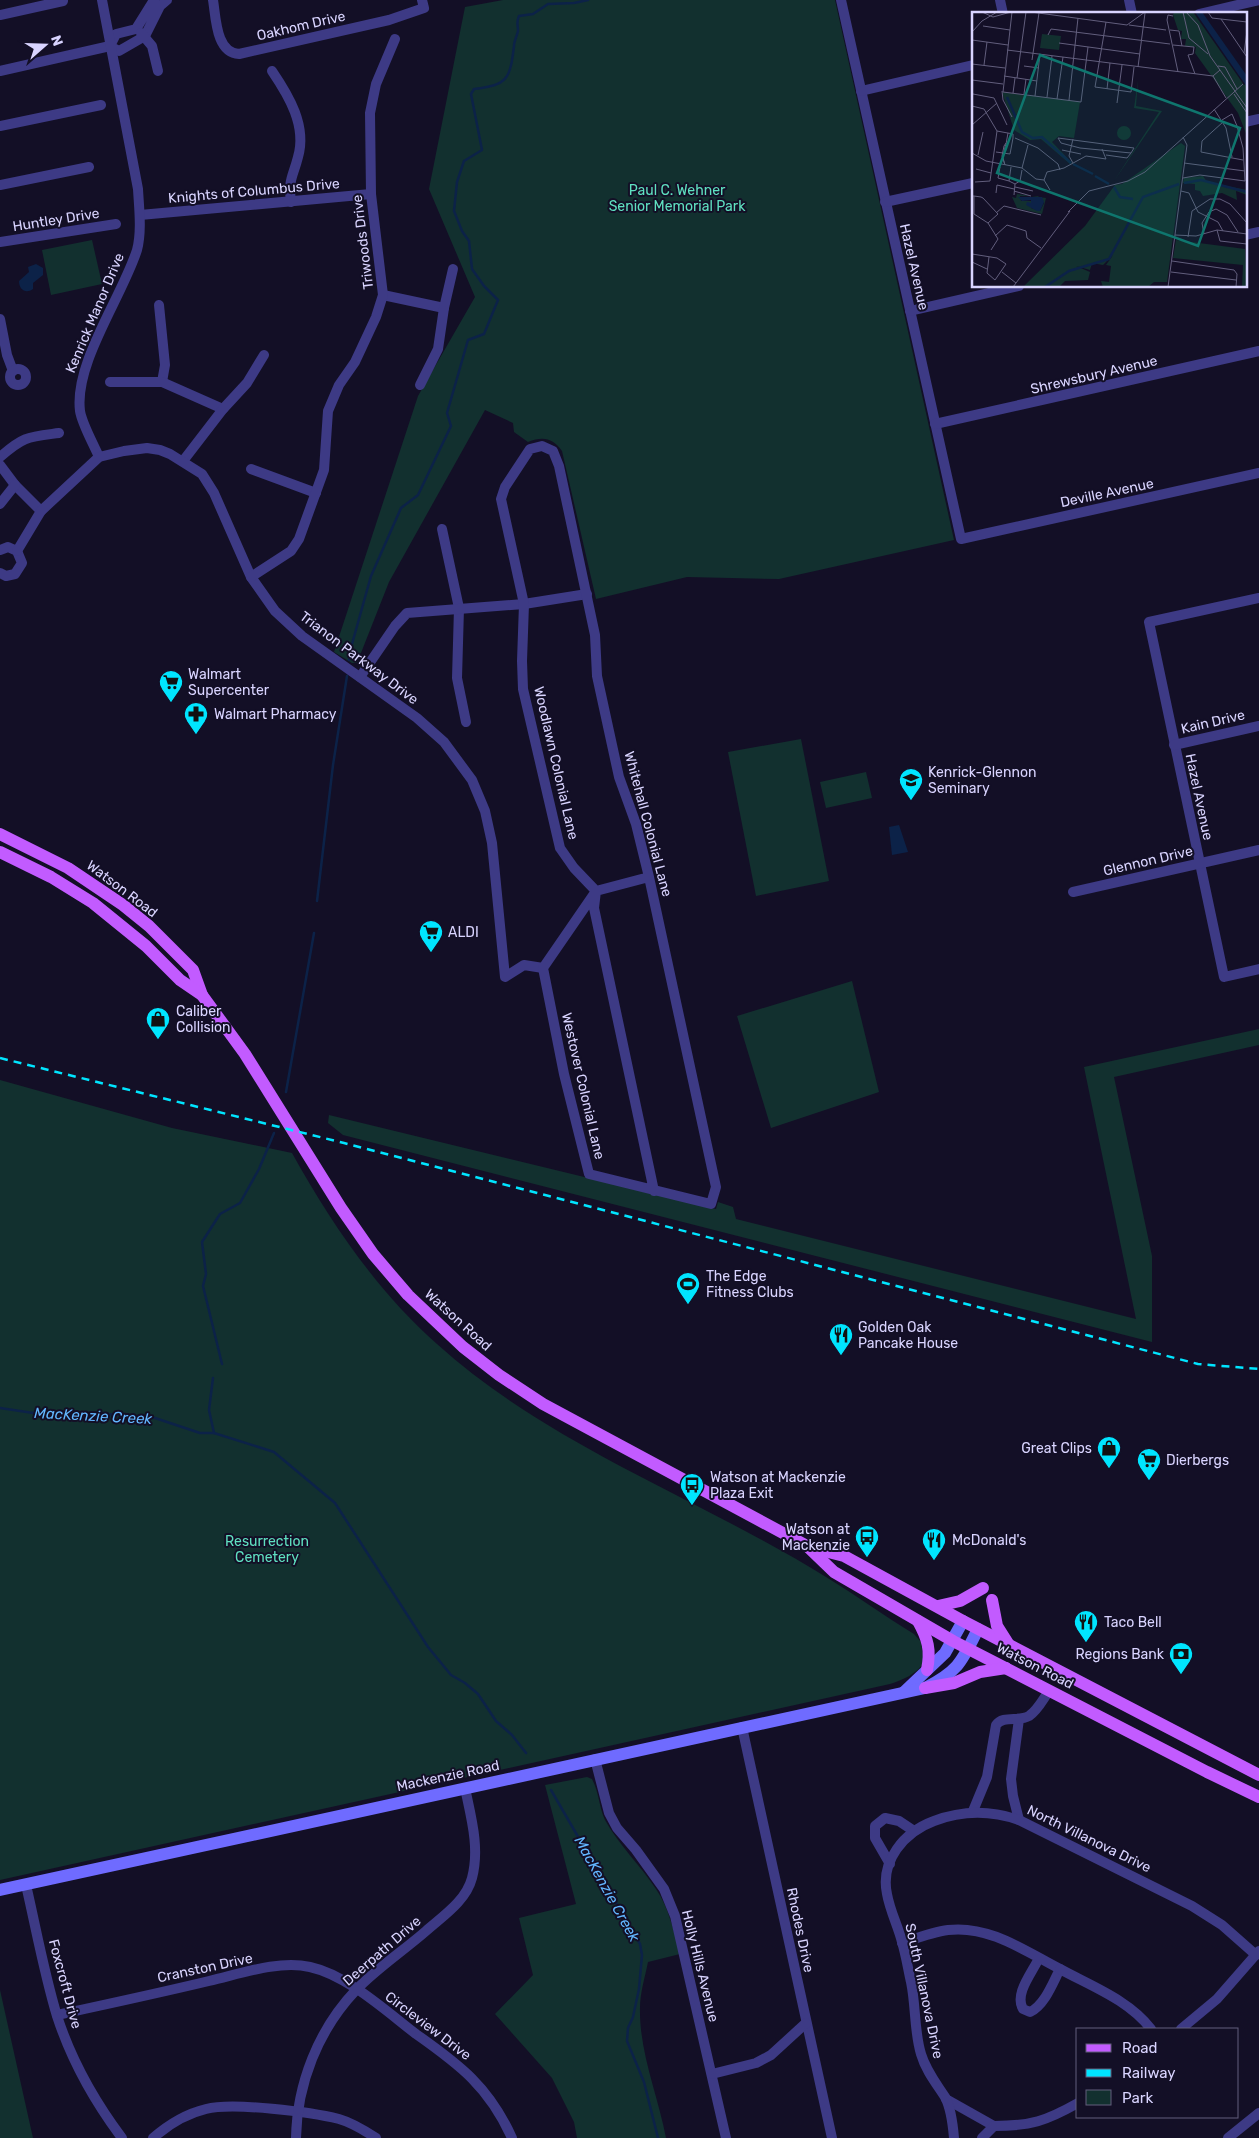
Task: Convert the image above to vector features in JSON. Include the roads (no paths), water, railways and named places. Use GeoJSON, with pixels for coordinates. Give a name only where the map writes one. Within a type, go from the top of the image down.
{"type":"FeatureCollection","features":[{"type":"Feature","properties":{"kind":"main road","name":"Watson Road"},"geometry":{"type":"LineString","coordinates":[[0,834],[68,868],[122,904],[149,926],[193,970],[202,994],[245,1054],[359,1235],[392,1278],[444,1331],[491,1370],[543,1404],[806,1546],[844,1556],[978,1629],[1259,1775]]}},
{"type":"Feature","properties":{"kind":"main road","name":"Watson Road"},"geometry":{"type":"LineString","coordinates":[[0,852],[44,873],[93,903],[146,946],[180,980],[202,994]]}},
{"type":"Feature","properties":{"kind":"main road","name":"Watson Road"},"geometry":{"type":"LineString","coordinates":[[806,1546],[834,1572],[953,1641],[1206,1772],[1259,1796]]}},
{"type":"Feature","properties":{"kind":"main road"},"geometry":{"type":"LineString","coordinates":[[938,1606],[960,1601],[983,1588]]}},
{"type":"Feature","properties":{"kind":"main road"},"geometry":{"type":"LineString","coordinates":[[992,1600],[997,1626],[1009,1645]]}},
{"type":"Feature","properties":{"kind":"main road"},"geometry":{"type":"LineString","coordinates":[[918,1621],[929,1643],[928,1670]]}},
{"type":"Feature","properties":{"kind":"main road"},"geometry":{"type":"LineString","coordinates":[[904,1692],[945,1653],[963,1621]]}},
{"type":"Feature","properties":{"kind":"main road","name":"Mackenzie Road"},"geometry":{"type":"LineString","coordinates":[[0,1890],[925,1688],[951,1673],[978,1629]]}},
{"type":"Feature","properties":{"kind":"main road"},"geometry":{"type":"LineString","coordinates":[[925,1688],[954,1683],[980,1672],[1006,1668]]}},
{"type":"Feature","properties":{"kind":"street","name":"Kenrick Manor Drive"},"geometry":{"type":"LineString","coordinates":[[99,457],[80,413],[80,385],[94,348],[128,276],[138,248],[140,216],[138,189],[102,0]]}},
{"type":"Feature","properties":{"kind":"street"},"geometry":{"type":"LineString","coordinates":[[110,46],[116,34],[136,29],[154,0]]}},
{"type":"Feature","properties":{"kind":"street","name":"Oakhom Drive"},"geometry":{"type":"LineString","coordinates":[[213,0],[221,41],[226,50],[231,54],[239,54],[389,20],[424,8],[422,0]]}},
{"type":"Feature","properties":{"kind":"street","name":"Hazel Avenue"},"geometry":{"type":"LineString","coordinates":[[841,0],[960,539]]}},
{"type":"Feature","properties":{"kind":"street"},"geometry":{"type":"LineString","coordinates":[[1208,12],[1259,0]]}},
{"type":"Feature","properties":{"kind":"street"},"geometry":{"type":"LineString","coordinates":[[0,15],[64,1]]}},
{"type":"Feature","properties":{"kind":"street"},"geometry":{"type":"LineString","coordinates":[[0,70],[110,46],[119,51],[145,36],[152,19],[165,1]]}},
{"type":"Feature","properties":{"kind":"street"},"geometry":{"type":"LineString","coordinates":[[136,29],[145,36],[152,46],[158,71]]}},
{"type":"Feature","properties":{"kind":"street","name":"Triwoods Drive"},"geometry":{"type":"LineString","coordinates":[[251,578],[291,551],[299,539],[324,470],[328,411],[339,385],[355,362],[376,317],[383,295],[370,194],[370,113],[376,84],[395,39]]}},
{"type":"Feature","properties":{"kind":"street"},"geometry":{"type":"LineString","coordinates":[[861,91],[972,65]]}},
{"type":"Feature","properties":{"kind":"street"},"geometry":{"type":"LineString","coordinates":[[272,71],[286,91],[297,116],[301,137],[299,155],[288,185],[291,202]]}},
{"type":"Feature","properties":{"kind":"street"},"geometry":{"type":"LineString","coordinates":[[0,126],[101,105]]}},
{"type":"Feature","properties":{"kind":"street"},"geometry":{"type":"LineString","coordinates":[[1246,122],[1259,119]]}},
{"type":"Feature","properties":{"kind":"street"},"geometry":{"type":"LineString","coordinates":[[0,185],[89,167]]}},
{"type":"Feature","properties":{"kind":"street"},"geometry":{"type":"LineString","coordinates":[[886,202],[972,183]]}},
{"type":"Feature","properties":{"kind":"street","name":"Knights of Columbus Drive"},"geometry":{"type":"LineString","coordinates":[[140,216],[370,194]]}},
{"type":"Feature","properties":{"kind":"street","name":"Huntley Drive"},"geometry":{"type":"LineString","coordinates":[[0,245],[116,224]]}},
{"type":"Feature","properties":{"kind":"street"},"geometry":{"type":"LineString","coordinates":[[1246,235],[1259,232]]}},
{"type":"Feature","properties":{"kind":"street"},"geometry":{"type":"LineString","coordinates":[[420,385],[438,349],[444,308],[453,269]]}},
{"type":"Feature","properties":{"kind":"street"},"geometry":{"type":"LineString","coordinates":[[910,311],[1010,288]]}},
{"type":"Feature","properties":{"kind":"street"},"geometry":{"type":"LineString","coordinates":[[383,295],[444,308]]}},
{"type":"Feature","properties":{"kind":"street"},"geometry":{"type":"LineString","coordinates":[[159,305],[165,365],[162,382]]}},
{"type":"Feature","properties":{"kind":"street"},"geometry":{"type":"LineString","coordinates":[[0,319],[7,356],[13,371]]}},
{"type":"Feature","properties":{"kind":"street","name":"Shrewsbury Avenue"},"geometry":{"type":"LineString","coordinates":[[935,424],[1259,351]]}},
{"type":"Feature","properties":{"kind":"street"},"geometry":{"type":"LineString","coordinates":[[183,461],[223,409],[247,383],[264,355]]}},
{"type":"Feature","properties":{"kind":"street"},"geometry":{"type":"LineString","coordinates":[[110,382],[162,382],[223,409]]}},
{"type":"Feature","properties":{"kind":"street"},"geometry":{"type":"LineString","coordinates":[[0,457],[17,442],[26,438],[59,433]]}},
{"type":"Feature","properties":{"kind":"street","name":"Woodlawn Colonial Lane"},"geometry":{"type":"LineString","coordinates":[[553,452],[542,446],[530,449],[505,487],[501,499],[524,604],[523,689],[560,848],[574,868],[596,891]]}},
{"type":"Feature","properties":{"kind":"street","name":"Trianon Parkway Drive"},"geometry":{"type":"LineString","coordinates":[[0,573],[11,576],[19,571],[22,563],[17,551],[42,511],[99,457],[147,448],[165,452],[202,474],[214,493],[251,578],[275,611],[302,636],[417,718],[444,742],[472,780],[485,810],[492,843],[505,977],[524,965],[543,968]]}},
{"type":"Feature","properties":{"kind":"street","name":"Whitehall Colonial Lane"},"geometry":{"type":"LineString","coordinates":[[553,452],[559,466],[587,594],[595,635],[598,676],[619,777],[636,824],[649,877],[716,1187],[711,1204],[654,1191]]}},
{"type":"Feature","properties":{"kind":"street"},"geometry":{"type":"LineString","coordinates":[[0,465],[14,485],[42,511]]}},
{"type":"Feature","properties":{"kind":"street"},"geometry":{"type":"LineString","coordinates":[[251,469],[316,493]]}},
{"type":"Feature","properties":{"kind":"street","name":"Deville Avenue"},"geometry":{"type":"LineString","coordinates":[[960,539],[1259,473]]}},
{"type":"Feature","properties":{"kind":"street"},"geometry":{"type":"LineString","coordinates":[[0,504],[14,485]]}},
{"type":"Feature","properties":{"kind":"street"},"geometry":{"type":"LineString","coordinates":[[442,529],[459,608],[457,678],[466,722]]}},
{"type":"Feature","properties":{"kind":"street"},"geometry":{"type":"LineString","coordinates":[[0,550],[8,547],[17,551]]}},
{"type":"Feature","properties":{"kind":"street"},"geometry":{"type":"LineString","coordinates":[[360,677],[395,626],[407,613],[524,604],[587,594]]}},
{"type":"Feature","properties":{"kind":"street","name":"Hazel Avenue"},"geometry":{"type":"LineString","coordinates":[[1259,598],[1149,622],[1224,977],[1259,969]]}},
{"type":"Feature","properties":{"kind":"street","name":"Kain Drive"},"geometry":{"type":"LineString","coordinates":[[1174,745],[1259,726]]}},
{"type":"Feature","properties":{"kind":"street","name":"Glennon Drive"},"geometry":{"type":"LineString","coordinates":[[1073,892],[1259,850]]}},
{"type":"Feature","properties":{"kind":"street"},"geometry":{"type":"LineString","coordinates":[[543,968],[596,891],[649,877]]}},
{"type":"Feature","properties":{"kind":"street"},"geometry":{"type":"LineString","coordinates":[[596,891],[594,908],[654,1191]]}},
{"type":"Feature","properties":{"kind":"street","name":"Westover Colonial Lane"},"geometry":{"type":"LineString","coordinates":[[543,968],[564,1074],[589,1174],[654,1191]]}},
{"type":"Feature","properties":{"kind":"street"},"geometry":{"type":"LineString","coordinates":[[973,1811],[987,1776],[996,1725],[1003,1720],[1028,1717],[1037,1709],[1049,1691]]}},
{"type":"Feature","properties":{"kind":"street"},"geometry":{"type":"LineString","coordinates":[[1019,1719],[1011,1779],[1019,1820]]}},
{"type":"Feature","properties":{"kind":"street","name":"Rhodes Drive"},"geometry":{"type":"LineString","coordinates":[[742,1727],[832,2138]]}},
{"type":"Feature","properties":{"kind":"street","name":"Holly Hills Avenue"},"geometry":{"type":"LineString","coordinates":[[595,1759],[609,1814],[617,1828],[636,1850],[664,1889],[675,1916],[726,2138]]}},
{"type":"Feature","properties":{"kind":"street","name":"Deerpath Drive"},"geometry":{"type":"LineString","coordinates":[[296,2138],[297,2113],[301,2092],[313,2056],[329,2025],[356,1990],[464,1896],[472,1879],[476,1856],[476,1842],[465,1788]]}},
{"type":"Feature","properties":{"kind":"street","name":"North Villanova Drive"},"geometry":{"type":"LineString","coordinates":[[893,1913],[887,1893],[886,1876],[896,1848],[914,1831],[943,1818],[973,1811],[988,1812],[1019,1820],[1192,1906],[1222,1925],[1258,1953]]}},
{"type":"Feature","properties":{"kind":"street"},"geometry":{"type":"LineString","coordinates":[[890,1864],[875,1838],[875,1826],[885,1818],[891,1818],[914,1831]]}},
{"type":"Feature","properties":{"kind":"street","name":"Foxcroft Drive"},"geometry":{"type":"LineString","coordinates":[[26,1885],[57,2016],[70,2050],[92,2092],[122,2138]]}},
{"type":"Feature","properties":{"kind":"street","name":"South Villanova Drive"},"geometry":{"type":"LineString","coordinates":[[893,1913],[912,1984],[921,2053],[930,2075],[946,2099]]}},
{"type":"Feature","properties":{"kind":"street"},"geometry":{"type":"LineString","coordinates":[[902,1942],[948,1930],[975,1930],[1004,1939],[1124,2003],[1150,2028]]}},
{"type":"Feature","properties":{"kind":"street"},"geometry":{"type":"LineString","coordinates":[[1182,2028],[1217,1999],[1258,1953]]}},
{"type":"Feature","properties":{"kind":"street"},"geometry":{"type":"LineString","coordinates":[[1039,1958],[1020,1996],[1020,2004],[1023,2009],[1030,2012],[1036,2009],[1060,1968]]}},
{"type":"Feature","properties":{"kind":"street","name":"Cranston Drive"},"geometry":{"type":"LineString","coordinates":[[57,2016],[286,1966],[310,1967],[334,1976],[356,1990]]}},
{"type":"Feature","properties":{"kind":"street","name":"Circleview Drive"},"geometry":{"type":"LineString","coordinates":[[356,1990],[458,2064],[487,2093],[505,2122],[512,2138]]}},
{"type":"Feature","properties":{"kind":"street"},"geometry":{"type":"LineString","coordinates":[[712,2074],[756,2063],[771,2055],[806,2023]]}},
{"type":"Feature","properties":{"kind":"street"},"geometry":{"type":"LineString","coordinates":[[946,2099],[994,2126],[1022,2126],[1052,2117],[1076,2104]]}},
{"type":"Feature","properties":{"kind":"street"},"geometry":{"type":"LineString","coordinates":[[946,2099],[954,2138]]}},
{"type":"Feature","properties":{"kind":"street"},"geometry":{"type":"LineString","coordinates":[[153,2138],[184,2116],[207,2108],[230,2105],[338,2119],[362,2128],[376,2138]]}},
{"type":"Feature","properties":{"kind":"street"},"geometry":{"type":"LineString","coordinates":[[1228,2138],[1259,2113]]}},
{"type":"Feature","properties":{"kind":"street"},"geometry":{"type":"LineString","coordinates":[[982,2138],[994,2126]]}},
{"type":"Feature","properties":{"kind":"water"},"geometry":{"type":"Polygon","coordinates":[[[36,264],[43,268],[43,275],[33,283],[33,289],[23,290],[20,287],[19,281],[29,272],[28,267],[36,264]]]}},
{"type":"Feature","properties":{"kind":"water"},"geometry":{"type":"Polygon","coordinates":[[[899,825],[908,852],[892,855],[889,827],[899,825]]]}},
{"type":"Feature","properties":{"kind":"waterway"},"geometry":{"type":"LineString","coordinates":[[349,660],[371,576],[401,508],[418,495],[451,426],[447,413],[468,340],[484,334],[498,300],[484,286],[472,269],[469,241],[462,231],[454,211],[457,182],[464,161],[482,150],[471,94],[474,89],[501,82],[509,73],[514,42],[518,31],[517,22],[519,16],[533,14],[548,4],[574,3],[588,0]]}},
{"type":"Feature","properties":{"kind":"waterway"},"geometry":{"type":"LineString","coordinates":[[317,901],[333,765],[347,676]]}},
{"type":"Feature","properties":{"kind":"waterway"},"geometry":{"type":"LineString","coordinates":[[286,1092],[314,933]]}},
{"type":"Feature","properties":{"kind":"waterway"},"geometry":{"type":"LineString","coordinates":[[222,1364],[203,1286],[206,1274],[202,1242],[220,1214],[240,1203],[259,1169],[274,1133]]}},
{"type":"Feature","properties":{"kind":"waterway"},"geometry":{"type":"LineString","coordinates":[[213,1378],[209,1410],[214,1433]]}},
{"type":"Feature","properties":{"kind":"waterway"},"geometry":{"type":"LineString","coordinates":[[0,1408],[40,1414],[94,1413],[155,1418],[200,1433],[214,1433],[274,1452],[335,1503],[428,1647],[451,1675],[465,1683],[478,1694],[496,1721],[512,1735],[526,1753]]}},
{"type":"Feature","properties":{"kind":"waterway","name":"MacKenzie Creek"},"geometry":{"type":"LineString","coordinates":[[551,1790],[640,1944],[642,1955],[639,1989],[633,2017],[628,2028],[627,2041],[644,2082],[658,2138]]}},
{"type":"Feature","properties":{"kind":"railway"},"geometry":{"type":"LineString","coordinates":[[0,1058],[344,1143],[1198,1364],[1259,1369]]}},
{"type":"Feature","properties":{"kind":"place","name":"Walmart Supercenter"},"geometry":{"type":"Point","coordinates":[171,703]}},
{"type":"Feature","properties":{"kind":"place","name":"Walmart Pharmacy"},"geometry":{"type":"Point","coordinates":[196,735]}},
{"type":"Feature","properties":{"kind":"place","name":"Kenrick-Glennon Seminary"},"geometry":{"type":"Point","coordinates":[911,801]}},
{"type":"Feature","properties":{"kind":"place","name":"ALDI"},"geometry":{"type":"Point","coordinates":[431,953]}},
{"type":"Feature","properties":{"kind":"place","name":"Caliber Collision"},"geometry":{"type":"Point","coordinates":[158,1040]}},
{"type":"Feature","properties":{"kind":"place","name":"The Edge Fitness Clubs"},"geometry":{"type":"Point","coordinates":[688,1305]}},
{"type":"Feature","properties":{"kind":"place","name":"Golden Oak Pancake House"},"geometry":{"type":"Point","coordinates":[841,1356]}},
{"type":"Feature","properties":{"kind":"place","name":"Great Clips"},"geometry":{"type":"Point","coordinates":[1109,1469]}},
{"type":"Feature","properties":{"kind":"place","name":"Dierbergs"},"geometry":{"type":"Point","coordinates":[1149,1481]}},
{"type":"Feature","properties":{"kind":"place","name":"Watson at Mackenzie Plaza Exit"},"geometry":{"type":"Point","coordinates":[692,1506]}},
{"type":"Feature","properties":{"kind":"place","name":"Watson at Mackenzie"},"geometry":{"type":"Point","coordinates":[867,1558]}},
{"type":"Feature","properties":{"kind":"place","name":"McDonald's"},"geometry":{"type":"Point","coordinates":[934,1561]}},
{"type":"Feature","properties":{"kind":"place","name":"Taco Bell"},"geometry":{"type":"Point","coordinates":[1086,1643]}},
{"type":"Feature","properties":{"kind":"place","name":"Regions Bank"},"geometry":{"type":"Point","coordinates":[1181,1675]}},
{"type":"Feature","properties":{"kind":"park label","name":"Paul C. Wehner Senior Memorial Park"},"geometry":{"type":"Point","coordinates":[677,198]}},
{"type":"Feature","properties":{"kind":"park label","name":"Resurrection Cemetery"},"geometry":{"type":"Point","coordinates":[267,1549]}}]}
